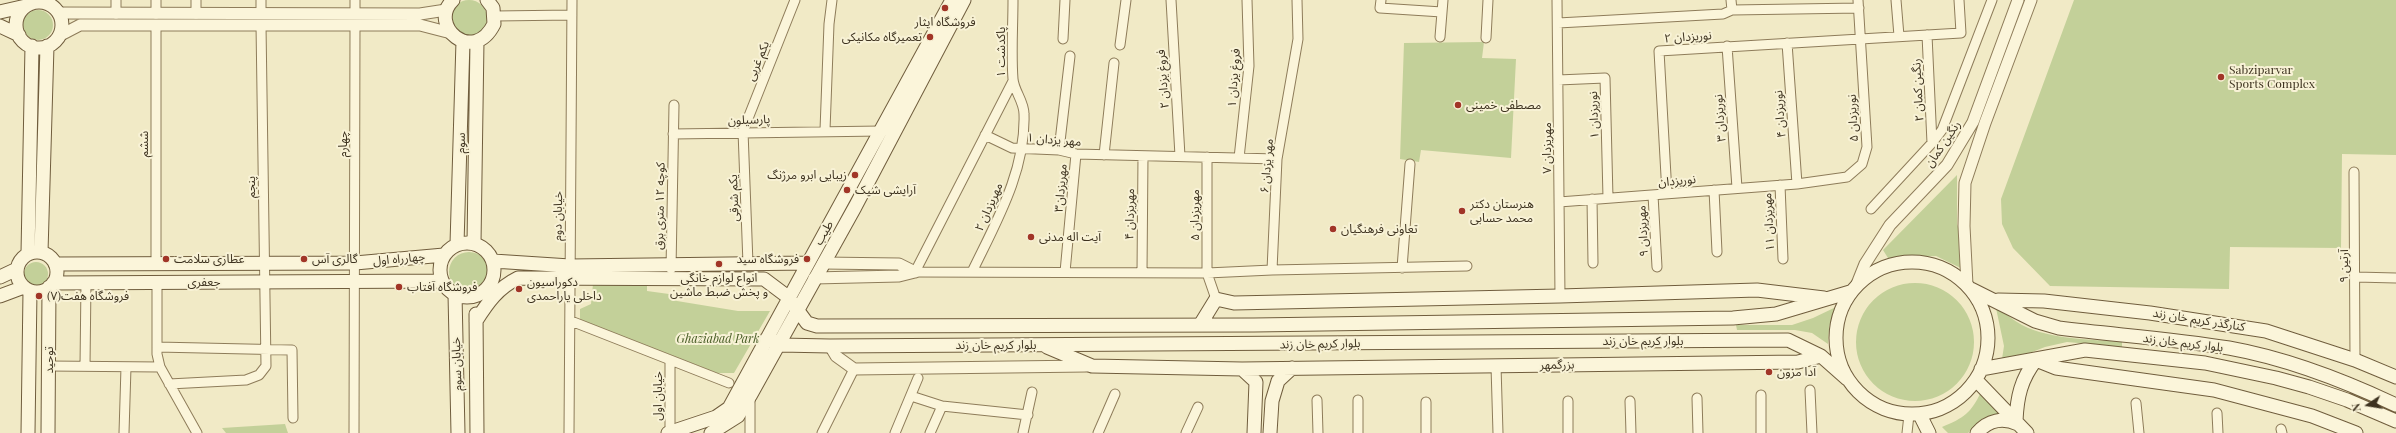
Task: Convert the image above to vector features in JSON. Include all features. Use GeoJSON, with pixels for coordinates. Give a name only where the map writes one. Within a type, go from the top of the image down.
{"type":"FeatureCollection","features":[{"type":"Feature","properties":{"kind":"main road"},"geometry":{"type":"LineString","coordinates":[[450,5],[445,19],[451,33],[462,41],[477,41],[490,32],[495,16],[487,0]]}},
{"type":"Feature","properties":{"kind":"main road","name":"طیب"},"geometry":{"type":"LineString","coordinates":[[711,433],[738,416],[780,345],[823,262],[952,0]]}},
{"type":"Feature","properties":{"kind":"main road","name":"طیب"},"geometry":{"type":"LineString","coordinates":[[669,433],[716,417],[729,408],[806,263],[887,133],[964,0]]}},
{"type":"Feature","properties":{"kind":"main road"},"geometry":{"type":"LineString","coordinates":[[0,12],[30,3],[47,2],[58,13],[61,21],[59,36],[47,46],[32,46],[26,43],[18,34],[0,26]]}},
{"type":"Feature","properties":{"kind":"main road"},"geometry":{"type":"LineString","coordinates":[[18,34],[16,25],[17,18],[30,3]]}},
{"type":"Feature","properties":{"kind":"main road","name":"سوم"},"geometry":{"type":"LineString","coordinates":[[457,244],[461,151],[462,41]]}},
{"type":"Feature","properties":{"kind":"main road","name":"سوم"},"geometry":{"type":"LineString","coordinates":[[474,244],[477,150],[477,41]]}},
{"type":"Feature","properties":{"kind":"main road"},"geometry":{"type":"LineString","coordinates":[[32,46],[34,253]]}},
{"type":"Feature","properties":{"kind":"main road"},"geometry":{"type":"LineString","coordinates":[[34,253],[47,46]]}},
{"type":"Feature","properties":{"kind":"main road"},"geometry":{"type":"LineString","coordinates":[[461,151],[477,150]]}},
{"type":"Feature","properties":{"kind":"main road"},"geometry":{"type":"LineString","coordinates":[[457,244],[474,244],[485,250],[492,261],[492,279],[482,292],[473,296],[455,294],[442,281],[440,264],[444,256],[457,244]]}},
{"type":"Feature","properties":{"kind":"main road"},"geometry":{"type":"LineString","coordinates":[[0,296],[27,289],[37,292],[51,285],[57,270],[52,258],[34,253],[23,257],[17,269],[17,276],[27,289]]}},
{"type":"Feature","properties":{"kind":"main road","name":"چهارراه اول"},"geometry":{"type":"LineString","coordinates":[[355,263],[444,256]]}},
{"type":"Feature","properties":{"kind":"main road"},"geometry":{"type":"LineString","coordinates":[[492,261],[569,272]]}},
{"type":"Feature","properties":{"kind":"main road"},"geometry":{"type":"LineString","coordinates":[[1917,261],[1946,269],[1968,286],[1981,305],[1987,324],[1988,345],[1978,375],[1963,394],[1948,405],[1915,415],[1877,406],[1864,398],[1847,379],[1839,363],[1836,345],[1836,327],[1841,308],[1854,288],[1873,272],[1887,265],[1917,261]]}},
{"type":"Feature","properties":{"kind":"main road","name":"جعفری"},"geometry":{"type":"LineString","coordinates":[[55,264],[355,263]]}},
{"type":"Feature","properties":{"kind":"main road"},"geometry":{"type":"LineString","coordinates":[[476,321],[495,293],[505,284],[518,278],[569,272],[671,272],[748,264],[806,263]]}},
{"type":"Feature","properties":{"kind":"main road"},"geometry":{"type":"LineString","coordinates":[[0,277],[17,269]]}},
{"type":"Feature","properties":{"kind":"main road","name":"بلوار کریم خان زند"},"geometry":{"type":"LineString","coordinates":[[671,272],[764,279],[788,297],[807,323],[820,326],[1200,325],[1733,318],[1776,314],[1825,299],[1854,288]]}},
{"type":"Feature","properties":{"kind":"main road","name":"چهارراه اول"},"geometry":{"type":"LineString","coordinates":[[354,283],[442,281]]}},
{"type":"Feature","properties":{"kind":"main road","name":"جعفری"},"geometry":{"type":"LineString","coordinates":[[51,285],[86,282],[354,283]]}},
{"type":"Feature","properties":{"kind":"main road","name":"توحید"},"geometry":{"type":"LineString","coordinates":[[48,433],[48,366],[51,285]]}},
{"type":"Feature","properties":{"kind":"main road","name":"بلوار کریم خان زند"},"geometry":{"type":"LineString","coordinates":[[1968,286],[2035,321],[2059,328],[2230,348],[2303,368],[2356,386],[2396,405]]}},
{"type":"Feature","properties":{"kind":"main road","name":"توحید"},"geometry":{"type":"LineString","coordinates":[[27,289],[28,433]]}},
{"type":"Feature","properties":{"kind":"main road"},"geometry":{"type":"LineString","coordinates":[[1200,325],[1216,299],[1234,303],[1757,290],[1825,299]]}},
{"type":"Feature","properties":{"kind":"main road","name":"خیابان سوم"},"geometry":{"type":"LineString","coordinates":[[455,294],[458,433]]}},
{"type":"Feature","properties":{"kind":"main road","name":"خیابان سوم"},"geometry":{"type":"LineString","coordinates":[[473,296],[476,321],[477,433]]}},
{"type":"Feature","properties":{"kind":"main road","name":"کنارگذر کریم خان زند"},"geometry":{"type":"LineString","coordinates":[[1994,300],[2044,301],[2208,321],[2266,331],[2355,360],[2396,377]]}},
{"type":"Feature","properties":{"kind":"main road"},"geometry":{"type":"LineString","coordinates":[[820,326],[815,332],[815,340],[825,346]]}},
{"type":"Feature","properties":{"kind":"main road"},"geometry":{"type":"LineString","coordinates":[[767,338],[780,345]]}},
{"type":"Feature","properties":{"kind":"main road","name":"بلوار کریم خان زند"},"geometry":{"type":"LineString","coordinates":[[780,345],[1253,345],[1788,340],[1821,356],[1847,379]]}},
{"type":"Feature","properties":{"kind":"main road"},"geometry":{"type":"LineString","coordinates":[[1042,344],[1092,366]]}},
{"type":"Feature","properties":{"kind":"main road","name":"بلوار کریم خان زند"},"geometry":{"type":"LineString","coordinates":[[1978,375],[2036,360],[2085,350],[2205,363],[2276,378],[2309,387],[2347,400],[2396,421]]}},
{"type":"Feature","properties":{"kind":"main road","name":"بزرگمهر"},"geometry":{"type":"LineString","coordinates":[[1092,366],[1176,366],[1242,369],[1798,362],[1821,356]]}},
{"type":"Feature","properties":{"kind":"main road"},"geometry":{"type":"LineString","coordinates":[[2021,426],[2020,388],[2025,374],[2036,360],[2056,368],[2214,390],[2312,416],[2356,433]]}},
{"type":"Feature","properties":{"kind":"main road"},"geometry":{"type":"LineString","coordinates":[[1270,433],[1272,402],[1278,382],[1292,368]]}},
{"type":"Feature","properties":{"kind":"main road"},"geometry":{"type":"LineString","coordinates":[[1242,369],[1256,382],[1254,433]]}},
{"type":"Feature","properties":{"kind":"main road"},"geometry":{"type":"LineString","coordinates":[[1978,375],[2021,426]]}},
{"type":"Feature","properties":{"kind":"main road"},"geometry":{"type":"LineString","coordinates":[[458,389],[476,390]]}},
{"type":"Feature","properties":{"kind":"main road"},"geometry":{"type":"LineString","coordinates":[[1915,415],[1929,433]]}},
{"type":"Feature","properties":{"kind":"main road"},"geometry":{"type":"LineString","coordinates":[[1977,433],[1983,426],[1993,421],[2012,421],[2021,426]]}},
{"type":"Feature","properties":{"kind":"street"},"geometry":{"type":"LineString","coordinates":[[116,0],[116,14]]}},
{"type":"Feature","properties":{"kind":"street","name":"ششم"},"geometry":{"type":"LineString","coordinates":[[156,0],[156,264]]}},
{"type":"Feature","properties":{"kind":"street"},"geometry":{"type":"LineString","coordinates":[[196,0],[196,14]]}},
{"type":"Feature","properties":{"kind":"street","name":"پنجم"},"geometry":{"type":"LineString","coordinates":[[168,384],[233,382],[254,378],[266,366],[264,348],[263,282],[261,0]]}},
{"type":"Feature","properties":{"kind":"street","name":"چهارم"},"geometry":{"type":"LineString","coordinates":[[354,283],[355,0]]}},
{"type":"Feature","properties":{"kind":"street","name":"خیابان دوم"},"geometry":{"type":"LineString","coordinates":[[569,433],[571,321],[569,272],[572,0]]}},
{"type":"Feature","properties":{"kind":"street","name":"یکم غربی"},"geometry":{"type":"LineString","coordinates":[[743,131],[795,0]]}},
{"type":"Feature","properties":{"kind":"street"},"geometry":{"type":"LineString","coordinates":[[825,130],[829,24],[832,0]]}},
{"type":"Feature","properties":{"kind":"street","name":"پاکدشت ۱"},"geometry":{"type":"LineString","coordinates":[[1013,0],[1013,81],[1023,104],[1024,114],[1021,149]]}},
{"type":"Feature","properties":{"kind":"street"},"geometry":{"type":"LineString","coordinates":[[1063,39],[1065,0]]}},
{"type":"Feature","properties":{"kind":"street"},"geometry":{"type":"LineString","coordinates":[[1120,45],[1126,0]]}},
{"type":"Feature","properties":{"kind":"street","name":"فروغ یزدان ۲"},"geometry":{"type":"LineString","coordinates":[[1170,0],[1180,156]]}},
{"type":"Feature","properties":{"kind":"street","name":"فروغ یزدان ۱"},"geometry":{"type":"LineString","coordinates":[[1239,158],[1249,66],[1247,0]]}},
{"type":"Feature","properties":{"kind":"street","name":"مهر یزدان ۶"},"geometry":{"type":"LineString","coordinates":[[1272,270],[1278,159],[1298,39],[1297,0]]}},
{"type":"Feature","properties":{"kind":"street"},"geometry":{"type":"LineString","coordinates":[[1381,0],[1380,8],[1442,12]]}},
{"type":"Feature","properties":{"kind":"street"},"geometry":{"type":"LineString","coordinates":[[1440,37],[1443,0]]}},
{"type":"Feature","properties":{"kind":"street"},"geometry":{"type":"LineString","coordinates":[[1486,38],[1488,0]]}},
{"type":"Feature","properties":{"kind":"street","name":"مهریزدان ۷"},"geometry":{"type":"LineString","coordinates":[[1557,0],[1560,296]]}},
{"type":"Feature","properties":{"kind":"street"},"geometry":{"type":"LineString","coordinates":[[1731,0],[1732,10]]}},
{"type":"Feature","properties":{"kind":"street"},"geometry":{"type":"LineString","coordinates":[[1896,0],[1899,36]]}},
{"type":"Feature","properties":{"kind":"street","name":"نوریزدان ۲"},"geometry":{"type":"LineString","coordinates":[[1667,194],[1659,51],[1961,33],[1959,0]]}},
{"type":"Feature","properties":{"kind":"street"},"geometry":{"type":"LineString","coordinates":[[1871,209],[1932,143],[1942,130],[1992,0]]}},
{"type":"Feature","properties":{"kind":"street","name":"رنگین کمان"},"geometry":{"type":"LineString","coordinates":[[1854,288],[1865,264],[1890,225],[1947,165],[1973,122],[2018,0]]}},
{"type":"Feature","properties":{"kind":"street"},"geometry":{"type":"LineString","coordinates":[[1968,286],[1964,226],[1966,183],[1985,123],[2031,0]]}},
{"type":"Feature","properties":{"kind":"street"},"geometry":{"type":"LineString","coordinates":[[1558,23],[1723,14],[1732,10],[1859,4]]}},
{"type":"Feature","properties":{"kind":"street","name":"نوریزدان ۵"},"geometry":{"type":"LineString","coordinates":[[1797,184],[1847,177],[1862,164],[1867,147],[1859,4]]}},
{"type":"Feature","properties":{"kind":"street"},"geometry":{"type":"LineString","coordinates":[[355,20],[420,14],[450,5]]}},
{"type":"Feature","properties":{"kind":"street"},"geometry":{"type":"LineString","coordinates":[[58,13],[116,14],[156,19],[355,20],[420,25],[451,33]]}},
{"type":"Feature","properties":{"kind":"street"},"geometry":{"type":"LineString","coordinates":[[59,36],[80,25],[156,19],[196,14],[261,19]]}},
{"type":"Feature","properties":{"kind":"street"},"geometry":{"type":"LineString","coordinates":[[495,16],[572,15]]}},
{"type":"Feature","properties":{"kind":"street","name":"رنگین کمان ۲"},"geometry":{"type":"LineString","coordinates":[[1927,35],[1932,143]]}},
{"type":"Feature","properties":{"kind":"street","name":"نوریزدان ۴"},"geometry":{"type":"LineString","coordinates":[[1787,43],[1797,184]]}},
{"type":"Feature","properties":{"kind":"street","name":"نوریزدان ۳"},"geometry":{"type":"LineString","coordinates":[[1726,46],[1737,188]]}},
{"type":"Feature","properties":{"kind":"street"},"geometry":{"type":"LineString","coordinates":[[1059,150],[1070,56]]}},
{"type":"Feature","properties":{"kind":"street"},"geometry":{"type":"LineString","coordinates":[[1104,155],[1114,63]]}},
{"type":"Feature","properties":{"kind":"street","name":"نوریزدان ۱"},"geometry":{"type":"LineString","coordinates":[[1558,80],[1605,78],[1608,198]]}},
{"type":"Feature","properties":{"kind":"street"},"geometry":{"type":"LineString","coordinates":[[915,272],[1013,81]]}},
{"type":"Feature","properties":{"kind":"street","name":"کوچه ۱۲ متری برق"},"geometry":{"type":"LineString","coordinates":[[671,272],[674,104]]}},
{"type":"Feature","properties":{"kind":"street","name":"پارسیلون"},"geometry":{"type":"LineString","coordinates":[[673,134],[825,130],[887,133]]}},
{"type":"Feature","properties":{"kind":"street","name":"یکم شرقی"},"geometry":{"type":"LineString","coordinates":[[743,131],[748,264]]}},
{"type":"Feature","properties":{"kind":"street","name":"مهر یزدان ۱"},"geometry":{"type":"LineString","coordinates":[[986,135],[1012,148],[1059,150],[1076,154],[1278,159]]}},
{"type":"Feature","properties":{"kind":"street","name":"مهریزدان ۲"},"geometry":{"type":"LineString","coordinates":[[972,272],[1016,174],[1021,149]]}},
{"type":"Feature","properties":{"kind":"street","name":"مهریزدان۳"},"geometry":{"type":"LineString","coordinates":[[1065,272],[1076,154]]}},
{"type":"Feature","properties":{"kind":"street","name":"مهریزدان ۴"},"geometry":{"type":"LineString","coordinates":[[1142,272],[1143,156]]}},
{"type":"Feature","properties":{"kind":"street","name":"مهریزدان ۵"},"geometry":{"type":"LineString","coordinates":[[1206,273],[1207,157]]}},
{"type":"Feature","properties":{"kind":"street"},"geometry":{"type":"LineString","coordinates":[[1402,268],[1410,164]]}},
{"type":"Feature","properties":{"kind":"street","name":"آرتین ۹"},"geometry":{"type":"LineString","coordinates":[[2354,172],[2356,277],[2355,360]]}},
{"type":"Feature","properties":{"kind":"street","name":"نوریزدان"},"geometry":{"type":"LineString","coordinates":[[1559,202],[1797,184]]}},
{"type":"Feature","properties":{"kind":"street","name":"مهریزدان ۱۱"},"geometry":{"type":"LineString","coordinates":[[1780,185],[1783,259]]}},
{"type":"Feature","properties":{"kind":"street"},"geometry":{"type":"LineString","coordinates":[[1714,190],[1717,252]]}},
{"type":"Feature","properties":{"kind":"street","name":"مهریزدان ۹"},"geometry":{"type":"LineString","coordinates":[[1653,195],[1658,267]]}},
{"type":"Feature","properties":{"kind":"street"},"geometry":{"type":"LineString","coordinates":[[1592,200],[1593,263]]}},
{"type":"Feature","properties":{"kind":"street"},"geometry":{"type":"LineString","coordinates":[[823,262],[899,264],[915,272]]}},
{"type":"Feature","properties":{"kind":"street"},"geometry":{"type":"LineString","coordinates":[[835,277],[832,272],[832,266],[837,262]]}},
{"type":"Feature","properties":{"kind":"street"},"geometry":{"type":"LineString","coordinates":[[814,278],[899,276],[915,272],[1206,273],[1272,270],[1467,266]]}},
{"type":"Feature","properties":{"kind":"street"},"geometry":{"type":"LineString","coordinates":[[1206,273],[1216,299]]}},
{"type":"Feature","properties":{"kind":"street"},"geometry":{"type":"LineString","coordinates":[[2356,277],[2396,278]]}},
{"type":"Feature","properties":{"kind":"street"},"geometry":{"type":"LineString","coordinates":[[85,366],[86,282]]}},
{"type":"Feature","properties":{"kind":"street"},"geometry":{"type":"LineString","coordinates":[[156,282],[157,347],[160,367],[168,384],[197,433]]}},
{"type":"Feature","properties":{"kind":"street"},"geometry":{"type":"LineString","coordinates":[[354,283],[354,433]]}},
{"type":"Feature","properties":{"kind":"street"},"geometry":{"type":"LineString","coordinates":[[571,321],[729,383]]}},
{"type":"Feature","properties":{"kind":"street"},"geometry":{"type":"LineString","coordinates":[[825,346],[854,369],[1092,366]]}},
{"type":"Feature","properties":{"kind":"street"},"geometry":{"type":"LineString","coordinates":[[157,347],[264,348],[292,350],[293,418]]}},
{"type":"Feature","properties":{"kind":"street","name":"خیابان اول"},"geometry":{"type":"LineString","coordinates":[[669,433],[670,360]]}},
{"type":"Feature","properties":{"kind":"street"},"geometry":{"type":"LineString","coordinates":[[48,366],[160,367]]}},
{"type":"Feature","properties":{"kind":"street"},"geometry":{"type":"LineString","coordinates":[[124,433],[126,366]]}},
{"type":"Feature","properties":{"kind":"street"},"geometry":{"type":"LineString","coordinates":[[1496,366],[1498,433]]}},
{"type":"Feature","properties":{"kind":"street"},"geometry":{"type":"LineString","coordinates":[[822,433],[854,369]]}},
{"type":"Feature","properties":{"kind":"street"},"geometry":{"type":"LineString","coordinates":[[895,433],[918,378]]}},
{"type":"Feature","properties":{"kind":"street"},"geometry":{"type":"LineString","coordinates":[[1810,390],[1812,433]]}},
{"type":"Feature","properties":{"kind":"street"},"geometry":{"type":"LineString","coordinates":[[1023,433],[1032,392]]}},
{"type":"Feature","properties":{"kind":"street"},"geometry":{"type":"LineString","coordinates":[[1098,433],[1115,394]]}},
{"type":"Feature","properties":{"kind":"street"},"geometry":{"type":"LineString","coordinates":[[1761,395],[1761,433]]}},
{"type":"Feature","properties":{"kind":"street"},"geometry":{"type":"LineString","coordinates":[[750,396],[750,433]]}},
{"type":"Feature","properties":{"kind":"street"},"geometry":{"type":"LineString","coordinates":[[911,396],[942,406],[1028,415]]}},
{"type":"Feature","properties":{"kind":"street"},"geometry":{"type":"LineString","coordinates":[[1698,398],[1698,433]]}},
{"type":"Feature","properties":{"kind":"street"},"geometry":{"type":"LineString","coordinates":[[1317,400],[1318,433]]}},
{"type":"Feature","properties":{"kind":"street"},"geometry":{"type":"LineString","coordinates":[[1358,400],[1358,433]]}},
{"type":"Feature","properties":{"kind":"street"},"geometry":{"type":"LineString","coordinates":[[1568,401],[1568,433]]}},
{"type":"Feature","properties":{"kind":"street"},"geometry":{"type":"LineString","coordinates":[[1630,401],[1631,433]]}},
{"type":"Feature","properties":{"kind":"street"},"geometry":{"type":"LineString","coordinates":[[1426,402],[1426,433]]}},
{"type":"Feature","properties":{"kind":"street"},"geometry":{"type":"LineString","coordinates":[[2136,403],[2139,433]]}},
{"type":"Feature","properties":{"kind":"street"},"geometry":{"type":"LineString","coordinates":[[930,433],[942,406]]}},
{"type":"Feature","properties":{"kind":"street"},"geometry":{"type":"LineString","coordinates":[[1186,433],[1198,407]]}},
{"type":"Feature","properties":{"kind":"street"},"geometry":{"type":"LineString","coordinates":[[2217,412],[2218,433]]}},
{"type":"Feature","properties":{"kind":"street"},"geometry":{"type":"LineString","coordinates":[[1907,433],[1915,415]]}},
{"type":"Feature","properties":{"kind":"green space"},"geometry":{"type":"Polygon","coordinates":[[[473,0],[482,5],[486,11],[486,25],[482,31],[473,36],[465,36],[456,31],[452,25],[451,14],[456,5],[462,1],[473,0]]]}},
{"type":"Feature","properties":{"kind":"green space","name":"Sabziparvar Sports Complex"},"geometry":{"type":"Polygon","coordinates":[[[2074,0],[2396,0],[2396,155],[2342,154],[2341,248],[2230,247],[2229,289],[2050,286],[2013,248],[2002,224],[2001,199],[2074,0]]]}},
{"type":"Feature","properties":{"kind":"green space"},"geometry":{"type":"Polygon","coordinates":[[[38,10],[49,14],[53,25],[49,36],[38,40],[27,36],[23,25],[27,14],[38,10]]]}},
{"type":"Feature","properties":{"kind":"green space","name":"مصطفی خمینی"},"geometry":{"type":"Polygon","coordinates":[[[1484,42],[1482,58],[1516,59],[1511,158],[1421,150],[1419,162],[1400,159],[1404,43],[1484,42]]]}},
{"type":"Feature","properties":{"kind":"green space"},"geometry":{"type":"Polygon","coordinates":[[[1957,175],[1957,224],[1972,266],[1967,271],[1936,256],[1888,258],[1883,250],[1957,175]]]}},
{"type":"Feature","properties":{"kind":"green space"},"geometry":{"type":"Polygon","coordinates":[[[473,252],[480,255],[486,261],[489,272],[488,280],[480,289],[473,292],[465,292],[458,289],[450,280],[449,268],[452,261],[461,253],[473,252]]]}},
{"type":"Feature","properties":{"kind":"green space"},"geometry":{"type":"Polygon","coordinates":[[[36,262],[41,263],[47,269],[47,279],[41,285],[36,286],[31,285],[25,279],[24,274],[25,269],[31,263],[36,262]]]}},
{"type":"Feature","properties":{"kind":"green space"},"geometry":{"type":"Polygon","coordinates":[[[1915,283],[1938,287],[1957,300],[1970,319],[1974,342],[1970,365],[1957,384],[1938,397],[1915,401],[1892,397],[1873,384],[1860,365],[1856,342],[1860,319],[1873,300],[1892,287],[1915,283]]]}},
{"type":"Feature","properties":{"kind":"green space","name":"Ghaziabad Park"},"geometry":{"type":"Polygon","coordinates":[[[593,284],[647,285],[647,291],[669,294],[677,301],[738,311],[770,311],[734,373],[717,373],[580,320],[580,309],[591,304],[593,284]]]}},
{"type":"Feature","properties":{"kind":"green space"},"geometry":{"type":"Polygon","coordinates":[[[1836,307],[1829,327],[1828,344],[1812,333],[1795,330],[1737,330],[1736,325],[1792,325],[1813,318],[1836,307]]]}},
{"type":"Feature","properties":{"kind":"green space"},"geometry":{"type":"Polygon","coordinates":[[[1996,308],[2022,325],[2046,334],[2071,338],[2122,342],[2122,347],[2067,342],[2045,347],[2009,361],[2002,359],[2004,346],[1996,308]]]}},
{"type":"Feature","properties":{"kind":"green space"},"geometry":{"type":"Polygon","coordinates":[[[1981,392],[2001,413],[1982,419],[1968,433],[1948,433],[1942,427],[1956,421],[1966,414],[1974,405],[1981,392]]]}},
{"type":"Feature","properties":{"kind":"green space"},"geometry":{"type":"Polygon","coordinates":[[[285,424],[288,433],[226,433],[222,428],[285,424]]]}},
{"type":"Feature","properties":{"kind":"place","name":"فروشگاه ایثار"},"geometry":{"type":"Point","coordinates":[945,8]}},
{"type":"Feature","properties":{"kind":"place","name":"تعمیرگاه مکانیکی"},"geometry":{"type":"Point","coordinates":[930,37]}},
{"type":"Feature","properties":{"kind":"place","name":"Sabziparvar Sports Complex"},"geometry":{"type":"Point","coordinates":[2221,77]}},
{"type":"Feature","properties":{"kind":"place","name":"مصطفی خمینی"},"geometry":{"type":"Point","coordinates":[1458,105]}},
{"type":"Feature","properties":{"kind":"place","name":"زیبایی ابرو مرژنگ"},"geometry":{"type":"Point","coordinates":[855,175]}},
{"type":"Feature","properties":{"kind":"place","name":"آرایشی شیک"},"geometry":{"type":"Point","coordinates":[847,190]}},
{"type":"Feature","properties":{"kind":"place","name":"هنرستان دکتر محمد حسابی"},"geometry":{"type":"Point","coordinates":[1462,211]}},
{"type":"Feature","properties":{"kind":"place","name":"تعاونی فرهنگیان"},"geometry":{"type":"Point","coordinates":[1333,229]}},
{"type":"Feature","properties":{"kind":"place","name":"آیت اله مدنی"},"geometry":{"type":"Point","coordinates":[1031,237]}},
{"type":"Feature","properties":{"kind":"place","name":"عطاری سلامت"},"geometry":{"type":"Point","coordinates":[166,259]}},
{"type":"Feature","properties":{"kind":"place","name":"گالری آس"},"geometry":{"type":"Point","coordinates":[304,259]}},
{"type":"Feature","properties":{"kind":"place","name":"فروشگاه سید"},"geometry":{"type":"Point","coordinates":[807,259]}},
{"type":"Feature","properties":{"kind":"place","name":"انواع لوازم خانگی و پخش ضبط ماشین"},"geometry":{"type":"Point","coordinates":[719,264]}},
{"type":"Feature","properties":{"kind":"place","name":"فروشگاه آفتاب"},"geometry":{"type":"Point","coordinates":[399,287]}},
{"type":"Feature","properties":{"kind":"place","name":"دکوراسیون داخلی یاراحمدی"},"geometry":{"type":"Point","coordinates":[519,289]}},
{"type":"Feature","properties":{"kind":"place","name":"فروشگاه هفت(۷)"},"geometry":{"type":"Point","coordinates":[39,296]}},
{"type":"Feature","properties":{"kind":"place","name":"آدا مزون"},"geometry":{"type":"Point","coordinates":[1769,372]}}]}
